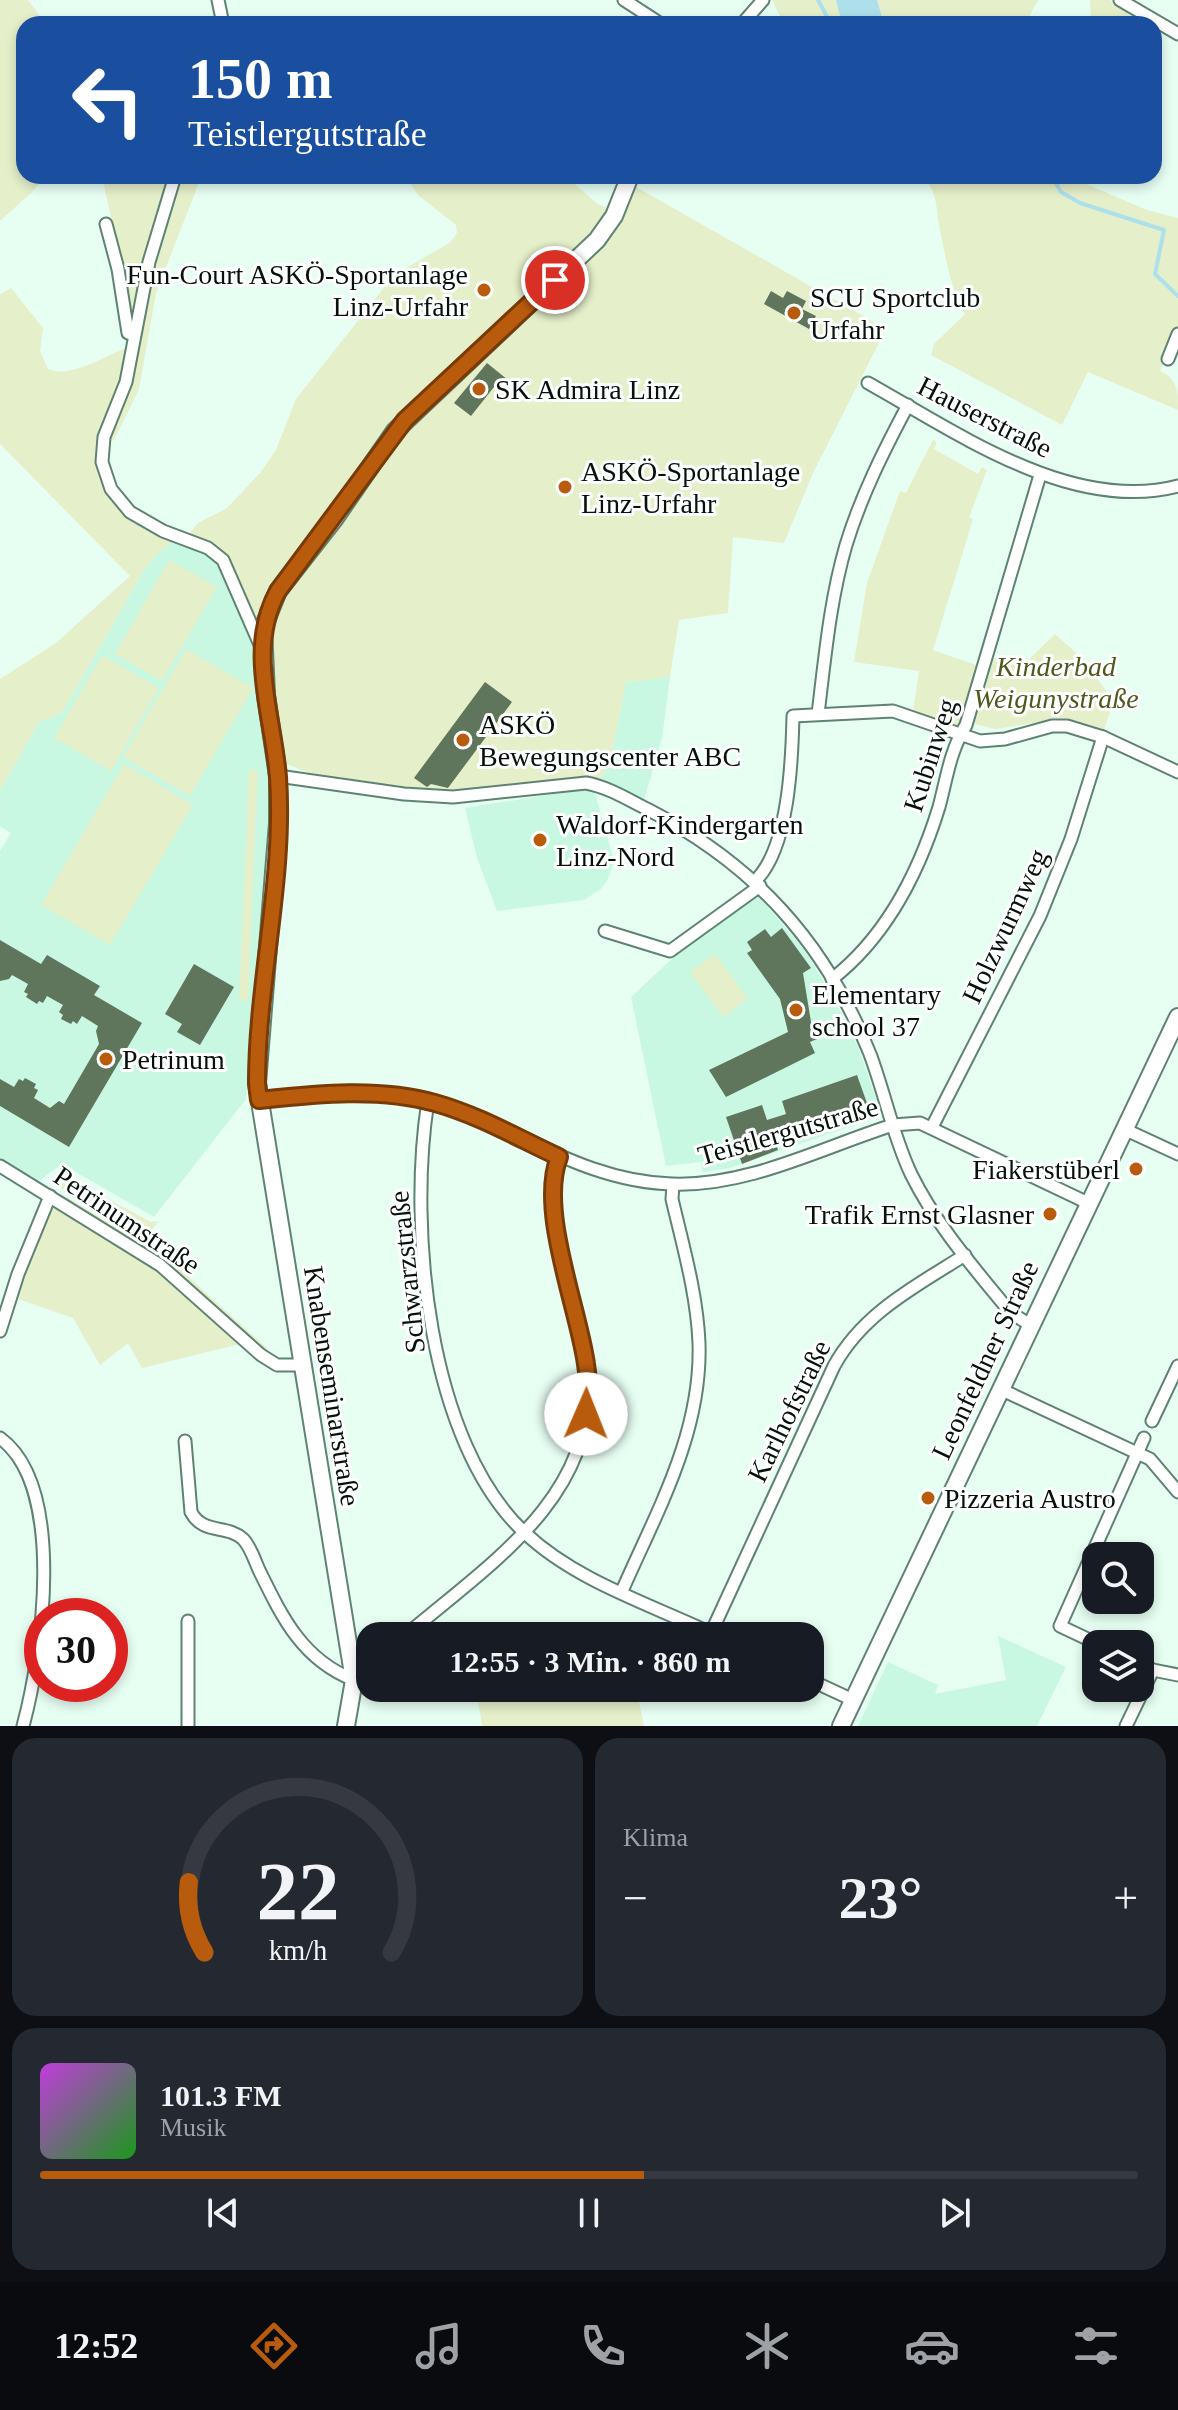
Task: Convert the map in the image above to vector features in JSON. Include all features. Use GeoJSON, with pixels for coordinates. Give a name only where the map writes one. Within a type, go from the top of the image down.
{"type":"FeatureCollection","features":[{"type":"Feature","properties":{"kind":"street"},"geometry":{"type":"LineString","coordinates":[[624,0],[649,16]]}},
{"type":"Feature","properties":{"kind":"street"},"geometry":{"type":"LineString","coordinates":[[749,16],[763,0]]}},
{"type":"Feature","properties":{"kind":"street"},"geometry":{"type":"LineString","coordinates":[[1120,0],[1147,16]]}},
{"type":"Feature","properties":{"kind":"street"},"geometry":{"type":"LineString","coordinates":[[173,184],[149,262],[126,382],[102,450],[102,462],[119,502],[145,522],[208,548],[223,560],[262,648]]}},
{"type":"Feature","properties":{"kind":"street","name":"Knabenseminarstraße"},"geometry":{"type":"LineString","coordinates":[[346,1726],[354,1680],[259,1100],[257,1059],[277,851],[278,776],[262,648],[266,615],[278,591],[335,518],[395,431],[597,240],[614,216],[627,184]]}},
{"type":"Feature","properties":{"kind":"street"},"geometry":{"type":"LineString","coordinates":[[106,224],[118,269],[128,333],[133,336]]}},
{"type":"Feature","properties":{"kind":"street"},"geometry":{"type":"LineString","coordinates":[[1168,359],[1178,334]]}},
{"type":"Feature","properties":{"kind":"street","name":"Hauserstraße"},"geometry":{"type":"LineString","coordinates":[[868,383],[1012,463],[1040,475],[1117,489],[1157,490],[1178,486]]}},
{"type":"Feature","properties":{"kind":"street"},"geometry":{"type":"LineString","coordinates":[[818,714],[828,629],[846,545],[873,473],[908,405]]}},
{"type":"Feature","properties":{"kind":"street","name":"Kubinweg"},"geometry":{"type":"LineString","coordinates":[[832,979],[877,935],[903,892],[929,835],[952,750],[966,725],[1040,475]]}},
{"type":"Feature","properties":{"kind":"street"},"geometry":{"type":"LineString","coordinates":[[605,931],[670,951],[758,883],[771,856],[786,803],[793,716],[893,711],[923,719],[959,736],[991,741],[1052,726],[1067,726],[1103,737],[1178,772]]}},
{"type":"Feature","properties":{"kind":"street","name":"Holzwurmweg"},"geometry":{"type":"LineString","coordinates":[[932,1127],[1040,916],[1071,839],[1103,737]]}},
{"type":"Feature","properties":{"kind":"street"},"geometry":{"type":"LineString","coordinates":[[278,776],[404,794],[453,797],[586,783],[606,788],[723,854],[758,883],[789,919],[832,979],[870,1054],[915,1183],[965,1255],[1013,1316],[1030,1325]]}},
{"type":"Feature","properties":{"kind":"street","name":"Leonfeldner Straße"},"geometry":{"type":"LineString","coordinates":[[841,1726],[1178,1017]]}},
{"type":"Feature","properties":{"kind":"street","name":"Teistlergutstraße"},"geometry":{"type":"LineString","coordinates":[[259,1100],[360,1094],[428,1101],[613,1177],[673,1185],[698,1184],[743,1175],[893,1125],[920,1123],[1088,1203]]}},
{"type":"Feature","properties":{"kind":"street","name":"Schwarzstraße"},"geometry":{"type":"LineString","coordinates":[[428,1101],[422,1146],[423,1239],[431,1322],[453,1413],[474,1466],[488,1489],[525,1533],[560,1560],[688,1622]]}},
{"type":"Feature","properties":{"kind":"street"},"geometry":{"type":"LineString","coordinates":[[1124,1129],[1178,1154]]}},
{"type":"Feature","properties":{"kind":"street"},"geometry":{"type":"LineString","coordinates":[[421,1622],[539,1519],[567,1477],[577,1454],[586,1414],[586,1364],[555,1217],[553,1178],[559,1157]]}},
{"type":"Feature","properties":{"kind":"street","name":"Petrinumstraße"},"geometry":{"type":"LineString","coordinates":[[0,1166],[160,1265],[261,1355],[277,1365],[303,1365]]}},
{"type":"Feature","properties":{"kind":"street"},"geometry":{"type":"LineString","coordinates":[[622,1591],[680,1458],[696,1391],[699,1343],[696,1312],[672,1199],[673,1185]]}},
{"type":"Feature","properties":{"kind":"street"},"geometry":{"type":"LineString","coordinates":[[0,1331],[18,1274],[50,1196]]}},
{"type":"Feature","properties":{"kind":"street","name":"Karlhofstraße"},"geometry":{"type":"LineString","coordinates":[[719,1622],[834,1366],[848,1342],[884,1307],[965,1255]]}},
{"type":"Feature","properties":{"kind":"street"},"geometry":{"type":"LineString","coordinates":[[1152,1421],[1178,1366]]}},
{"type":"Feature","properties":{"kind":"street"},"geometry":{"type":"LineString","coordinates":[[1000,1389],[1138,1453],[1159,1467],[1178,1492]]}},
{"type":"Feature","properties":{"kind":"street"},"geometry":{"type":"LineString","coordinates":[[0,1438],[12,1448],[27,1470],[39,1519],[40,1632],[35,1675],[23,1726]]}},
{"type":"Feature","properties":{"kind":"street"},"geometry":{"type":"LineString","coordinates":[[1082,1636],[1060,1626],[1144,1438]]}},
{"type":"Feature","properties":{"kind":"street"},"geometry":{"type":"LineString","coordinates":[[185,1441],[191,1512],[195,1520],[202,1526],[241,1537],[297,1639],[332,1671],[354,1680]]}},
{"type":"Feature","properties":{"kind":"street"},"geometry":{"type":"LineString","coordinates":[[188,1621],[188,1726]]}},
{"type":"Feature","properties":{"kind":"street"},"geometry":{"type":"LineString","coordinates":[[1154,1670],[1178,1675]]}},
{"type":"Feature","properties":{"kind":"street"},"geometry":{"type":"LineString","coordinates":[[824,1687],[853,1700]]}},
{"type":"Feature","properties":{"kind":"street"},"geometry":{"type":"LineString","coordinates":[[1126,1726],[1138,1702]]}},
{"type":"Feature","properties":{"kind":"shaded area"},"geometry":{"type":"Polygon","coordinates":[[[175,540],[218,559],[236,597],[255,652],[272,773],[273,807],[246,1099],[154,1217],[62,1164],[39,1181],[0,1158],[0,851],[11,833],[0,826],[0,791],[39,722],[62,713],[144,570],[156,555],[175,540]]]}},
{"type":"Feature","properties":{"kind":"shaded area"},"geometry":{"type":"Polygon","coordinates":[[[670,677],[662,738],[643,803],[601,779],[610,762],[626,682],[670,677]]]}},
{"type":"Feature","properties":{"kind":"shaded area","name":"Waldorf-Kindergarten Linz-Nord"},"geometry":{"type":"Polygon","coordinates":[[[584,789],[595,793],[614,861],[601,889],[584,900],[497,911],[477,858],[465,808],[584,789]]]}},
{"type":"Feature","properties":{"kind":"shaded area"},"geometry":{"type":"Polygon","coordinates":[[[758,895],[804,950],[831,993],[858,1047],[881,1112],[876,1118],[730,1168],[702,1172],[701,1162],[666,1166],[631,997],[677,954],[758,895]]]}},
{"type":"Feature","properties":{"kind":"shaded area"},"geometry":{"type":"Polygon","coordinates":[[[998,1636],[1066,1667],[1037,1726],[858,1726],[888,1662],[938,1685],[935,1694],[1006,1680],[998,1636]]]}},
{"type":"Feature","properties":{"kind":"green space"},"geometry":{"type":"Polygon","coordinates":[[[0,0],[28,0],[40,16],[16,16],[16,184],[38,184],[0,221],[0,0]]]}},
{"type":"Feature","properties":{"kind":"green space"},"geometry":{"type":"Polygon","coordinates":[[[772,0],[1038,0],[1029,16],[780,16],[772,0]]]}},
{"type":"Feature","properties":{"kind":"green space"},"geometry":{"type":"Polygon","coordinates":[[[1090,0],[1110,0],[1131,16],[1091,16],[1090,0]]]}},
{"type":"Feature","properties":{"kind":"green space"},"geometry":{"type":"Polygon","coordinates":[[[104,184],[169,184],[143,268],[132,326],[125,265],[117,245],[104,184]]]}},
{"type":"Feature","properties":{"kind":"green space"},"geometry":{"type":"Polygon","coordinates":[[[177,184],[198,184],[156,293],[139,389],[116,436],[106,448],[145,291],[177,184]]]}},
{"type":"Feature","properties":{"kind":"green space","name":"ASKÖ-Sportanlage Linz-Urfahr"},"geometry":{"type":"Polygon","coordinates":[[[411,184],[574,184],[598,204],[612,210],[631,184],[886,329],[813,473],[784,543],[733,537],[728,613],[679,620],[670,677],[626,682],[610,762],[601,779],[589,777],[438,792],[306,772],[287,764],[283,758],[258,626],[229,565],[187,537],[198,523],[227,508],[260,473],[276,450],[296,399],[394,275],[451,242],[457,233],[456,225],[419,196],[411,184]]]}},
{"type":"Feature","properties":{"kind":"green space"},"geometry":{"type":"Polygon","coordinates":[[[928,184],[1086,184],[1147,210],[1178,218],[1178,327],[1160,371],[1176,387],[1178,410],[1088,372],[1062,425],[931,355],[934,344],[965,314],[950,276],[934,197],[928,184]]]}},
{"type":"Feature","properties":{"kind":"green space"},"geometry":{"type":"Polygon","coordinates":[[[11,288],[43,328],[40,351],[48,369],[77,369],[126,348],[124,375],[101,438],[108,491],[175,540],[156,555],[144,570],[62,713],[39,722],[0,791],[0,679],[56,643],[130,576],[0,444],[0,294],[11,288]]]}},
{"type":"Feature","properties":{"kind":"green space"},"geometry":{"type":"Polygon","coordinates":[[[933,440],[937,442],[934,449],[978,474],[982,467],[987,470],[969,517],[973,519],[933,650],[979,666],[957,729],[913,712],[919,671],[854,662],[867,583],[900,491],[906,493],[933,440]]]}},
{"type":"Feature","properties":{"kind":"green space"},"geometry":{"type":"Polygon","coordinates":[[[169,560],[217,587],[162,681],[115,654],[169,560]]]}},
{"type":"Feature","properties":{"kind":"green space","name":"Kinderbad Weigunystraße"},"geometry":{"type":"Polygon","coordinates":[[[1055,634],[1082,658],[1114,702],[1104,729],[1065,718],[996,729],[974,724],[994,658],[1021,667],[1055,634]]]}},
{"type":"Feature","properties":{"kind":"green space"},"geometry":{"type":"Polygon","coordinates":[[[186,649],[253,688],[190,796],[123,757],[186,649]]]}},
{"type":"Feature","properties":{"kind":"green space"},"geometry":{"type":"Polygon","coordinates":[[[102,655],[159,688],[111,771],[54,738],[102,655]]]}},
{"type":"Feature","properties":{"kind":"green space"},"geometry":{"type":"Polygon","coordinates":[[[124,764],[193,805],[110,945],[41,905],[124,764]]]}},
{"type":"Feature","properties":{"kind":"green space"},"geometry":{"type":"Polygon","coordinates":[[[249,770],[258,770],[248,1001],[239,1000],[249,770]]]}},
{"type":"Feature","properties":{"kind":"green space"},"geometry":{"type":"Polygon","coordinates":[[[715,954],[748,999],[723,1017],[690,972],[715,954]]]}},
{"type":"Feature","properties":{"kind":"green space"},"geometry":{"type":"Polygon","coordinates":[[[73,1180],[151,1222],[159,1221],[145,1238],[61,1188],[62,1183],[73,1180]]]}},
{"type":"Feature","properties":{"kind":"green space"},"geometry":{"type":"Polygon","coordinates":[[[65,1196],[172,1262],[268,1349],[265,1352],[169,1265],[70,1203],[65,1196]]]}},
{"type":"Feature","properties":{"kind":"green space"},"geometry":{"type":"Polygon","coordinates":[[[52,1207],[152,1265],[240,1344],[142,1368],[128,1343],[100,1365],[73,1318],[15,1298],[48,1209],[52,1207]]]}},
{"type":"Feature","properties":{"kind":"green space"},"geometry":{"type":"Polygon","coordinates":[[[478,1702],[639,1702],[644,1726],[482,1726],[478,1702]]]}},
{"type":"Feature","properties":{"kind":"water"},"geometry":{"type":"Polygon","coordinates":[[[836,0],[877,0],[882,16],[840,16],[836,0]]]}},
{"type":"Feature","properties":{"kind":"building","name":"SCU Sportclub Urfahr"},"geometry":{"type":"Polygon","coordinates":[[[771,291],[783,298],[787,291],[806,301],[802,309],[816,316],[809,329],[764,304],[771,291]]]}},
{"type":"Feature","properties":{"kind":"building","name":"SK Admira Linz"},"geometry":{"type":"Polygon","coordinates":[[[487,363],[508,380],[499,391],[494,387],[471,416],[454,403],[487,363]]]}},
{"type":"Feature","properties":{"kind":"building","name":"ASKÖ Bewegungscenter ABC"},"geometry":{"type":"Polygon","coordinates":[[[485,682],[512,702],[448,788],[431,784],[427,787],[414,778],[485,682]]]}},
{"type":"Feature","properties":{"kind":"building","name":"Elementary school 37"},"geometry":{"type":"Polygon","coordinates":[[[782,928],[811,968],[803,973],[812,1028],[817,1039],[810,1042],[815,1053],[726,1097],[709,1070],[788,1032],[780,999],[747,953],[752,950],[747,942],[765,929],[771,937],[782,928]]]}},
{"type":"Feature","properties":{"kind":"building","name":"Petrinum"},"geometry":{"type":"Polygon","coordinates":[[[0,940],[41,964],[47,955],[100,986],[94,995],[142,1023],[69,1147],[0,1106],[0,1079],[14,1087],[19,1079],[23,1081],[25,1078],[36,1084],[34,1088],[38,1090],[34,1098],[50,1108],[59,1101],[64,1104],[99,1044],[98,1026],[82,1016],[77,1024],[61,1019],[63,1015],[59,1012],[63,1005],[47,996],[43,1003],[39,1001],[37,1004],[26,997],[28,994],[24,992],[28,984],[12,975],[0,981],[0,940]]]}},
{"type":"Feature","properties":{"kind":"building"},"geometry":{"type":"Polygon","coordinates":[[[194,964],[234,987],[200,1045],[177,1032],[182,1024],[165,1014],[194,964]]]}},
{"type":"Feature","properties":{"kind":"building"},"geometry":{"type":"Polygon","coordinates":[[[857,1075],[868,1106],[799,1129],[797,1121],[783,1130],[771,1130],[778,1150],[742,1164],[726,1117],[762,1105],[767,1120],[786,1114],[782,1101],[857,1075]]]}},
{"type":"Feature","properties":{"kind":"waterway"},"geometry":{"type":"LineString","coordinates":[[818,0],[827,16]]}},
{"type":"Feature","properties":{"kind":"waterway"},"geometry":{"type":"LineString","coordinates":[[1056,184],[1061,192],[1080,203],[1164,230],[1155,274],[1178,296]]}},
{"type":"Feature","properties":{"kind":"place","name":"Fun-Court ASKÖ-Sportanlage Linz-Urfahr"},"geometry":{"type":"Point","coordinates":[484,290]}},
{"type":"Feature","properties":{"kind":"place","name":"SCU Sportclub Urfahr"},"geometry":{"type":"Point","coordinates":[794,313]}},
{"type":"Feature","properties":{"kind":"place","name":"SK Admira Linz"},"geometry":{"type":"Point","coordinates":[479,389]}},
{"type":"Feature","properties":{"kind":"place","name":"ASKÖ-Sportanlage Linz-Urfahr"},"geometry":{"type":"Point","coordinates":[565,487]}},
{"type":"Feature","properties":{"kind":"place","name":"ASKÖ Bewegungscenter ABC"},"geometry":{"type":"Point","coordinates":[463,740]}},
{"type":"Feature","properties":{"kind":"place","name":"Waldorf-Kindergarten Linz-Nord"},"geometry":{"type":"Point","coordinates":[540,840]}},
{"type":"Feature","properties":{"kind":"place","name":"Elementary school 37"},"geometry":{"type":"Point","coordinates":[796,1010]}},
{"type":"Feature","properties":{"kind":"place","name":"Petrinum"},"geometry":{"type":"Point","coordinates":[106,1059]}},
{"type":"Feature","properties":{"kind":"place","name":"Fiakerstüberl"},"geometry":{"type":"Point","coordinates":[1136,1169]}},
{"type":"Feature","properties":{"kind":"place","name":"Trafik Ernst Glasner"},"geometry":{"type":"Point","coordinates":[1050,1214]}},
{"type":"Feature","properties":{"kind":"place","name":"Pizzeria Austro"},"geometry":{"type":"Point","coordinates":[928,1498]}},
{"type":"Feature","properties":{"kind":"route"},"geometry":{"type":"LineString","coordinates":[[555,280],[395,431],[335,518],[278,591],[266,615],[262,648],[278,776],[278,823],[257,1083],[259,1100],[360,1094],[428,1101],[498,1128],[559,1157],[553,1178],[555,1217],[586,1364],[586,1414]]}}]}
